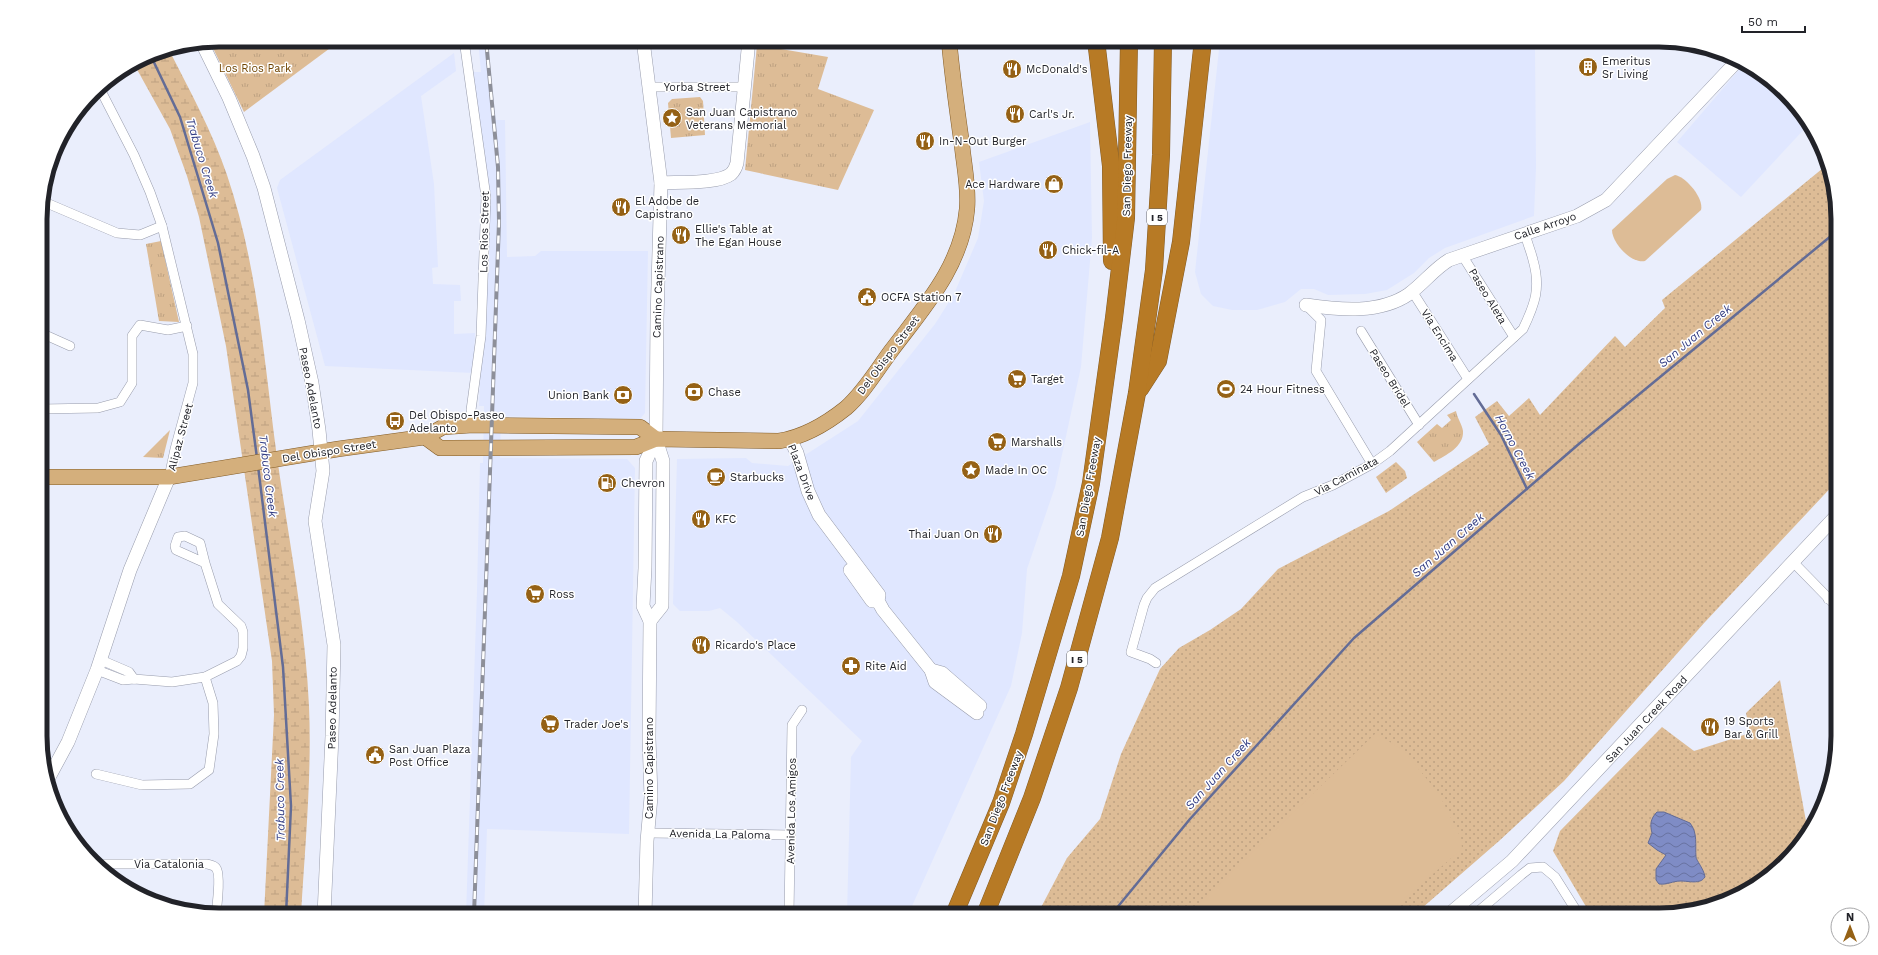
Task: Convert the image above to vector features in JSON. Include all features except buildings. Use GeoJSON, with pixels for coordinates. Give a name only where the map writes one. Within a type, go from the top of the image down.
{"type":"FeatureCollection","features":[{"type":"Feature","properties":{"kind":"highway"},"geometry":{"type":"LineString","coordinates":[[1097,47],[1111,166],[1114,318]]}},
{"type":"Feature","properties":{"kind":"highway","name":"San Diego Freeway"},"geometry":{"type":"LineString","coordinates":[[957,908],[1001,803],[1024,734],[1071,576],[1091,483],[1126,218],[1129,47]]}},
{"type":"Feature","properties":{"kind":"highway","name":"I 5"},"geometry":{"type":"LineString","coordinates":[[988,908],[1032,798],[1069,688],[1110,538],[1137,393],[1154,270],[1161,155],[1164,47]]}},
{"type":"Feature","properties":{"kind":"highway"},"geometry":{"type":"LineString","coordinates":[[1137,393],[1158,361],[1181,242],[1203,47]]}},
{"type":"Feature","properties":{"kind":"main road","name":"Del Obispo Street"},"geometry":{"type":"LineString","coordinates":[[425,438],[440,448],[636,447],[656,439],[761,442],[790,439],[824,424],[852,402],[932,297],[945,278],[955,257],[965,223],[967,193],[950,47]]}},
{"type":"Feature","properties":{"kind":"main road","name":"Del Obispo Street"},"geometry":{"type":"LineString","coordinates":[[47,477],[169,477],[321,452],[425,438],[443,427],[473,425],[640,427],[656,439]]}},
{"type":"Feature","properties":{"kind":"street","name":"Paseo Adelanto"},"geometry":{"type":"LineString","coordinates":[[204,47],[229,98],[253,156],[264,188],[312,383],[323,471],[315,521],[334,645],[332,736],[324,908]]}},
{"type":"Feature","properties":{"kind":"street","name":"Los Rios Street"},"geometry":{"type":"LineString","coordinates":[[465,47],[486,197],[481,336],[471,410],[473,425]]}},
{"type":"Feature","properties":{"kind":"street","name":"Camino Capistrano"},"geometry":{"type":"LineString","coordinates":[[644,47],[661,183],[657,319],[656,439],[663,461],[662,606],[650,622]]}},
{"type":"Feature","properties":{"kind":"street"},"geometry":{"type":"LineString","coordinates":[[661,183],[719,179],[731,174],[737,163],[747,47]]}},
{"type":"Feature","properties":{"kind":"street","name":"Calle Arroyo"},"geometry":{"type":"LineString","coordinates":[[1306,305],[1336,308],[1369,308],[1389,304],[1421,285],[1438,266],[1462,255],[1527,240],[1606,200],[1734,64]]}},
{"type":"Feature","properties":{"kind":"street","name":"Yorba Street"},"geometry":{"type":"LineString","coordinates":[[650,87],[744,87]]}},
{"type":"Feature","properties":{"kind":"street","name":"Alipaz Street"},"geometry":{"type":"LineString","coordinates":[[51,774],[68,742],[99,665],[130,570],[169,477],[174,449],[193,383],[193,354],[162,226],[150,192],[134,155],[102,93]]}},
{"type":"Feature","properties":{"kind":"street"},"geometry":{"type":"LineString","coordinates":[[47,203],[117,233],[140,235],[162,226]]}},
{"type":"Feature","properties":{"kind":"street","name":"Via Caminata"},"geometry":{"type":"LineString","coordinates":[[1156,663],[1150,659],[1131,652],[1144,605],[1150,592],[1304,497],[1333,485],[1372,464],[1390,451],[1419,425],[1522,329],[1534,308],[1538,287],[1535,267],[1527,240]]}},
{"type":"Feature","properties":{"kind":"street","name":"Paseo Aleta"},"geometry":{"type":"LineString","coordinates":[[1462,255],[1514,337]]}},
{"type":"Feature","properties":{"kind":"street","name":"Via Encima"},"geometry":{"type":"LineString","coordinates":[[1412,291],[1468,379]]}},
{"type":"Feature","properties":{"kind":"street"},"geometry":{"type":"LineString","coordinates":[[1306,305],[1321,320],[1316,371],[1372,464]]}},
{"type":"Feature","properties":{"kind":"street"},"geometry":{"type":"LineString","coordinates":[[47,409],[98,408],[120,402],[132,383],[132,336],[140,325],[168,330],[187,326]]}},
{"type":"Feature","properties":{"kind":"street","name":"Paseo Bridel"},"geometry":{"type":"LineString","coordinates":[[1361,331],[1419,425]]}},
{"type":"Feature","properties":{"kind":"street"},"geometry":{"type":"LineString","coordinates":[[47,336],[70,346]]}},
{"type":"Feature","properties":{"kind":"street","name":"Camino Capistrano"},"geometry":{"type":"LineString","coordinates":[[645,908],[650,797],[650,622],[643,606],[645,568],[646,461],[656,439]]}},
{"type":"Feature","properties":{"kind":"street","name":"Plaza Drive"},"geometry":{"type":"LineString","coordinates":[[790,439],[792,464],[801,498],[812,521],[872,602],[878,601],[931,670],[942,673],[979,710]]}},
{"type":"Feature","properties":{"kind":"street","name":"San Juan Creek Road"},"geometry":{"type":"LineString","coordinates":[[1456,908],[1512,860],[1794,563],[1831,522]]}},
{"type":"Feature","properties":{"kind":"street"},"geometry":{"type":"LineString","coordinates":[[99,665],[129,672],[134,679],[172,682],[205,677],[237,661],[241,656],[244,641],[241,626],[223,610],[215,597],[205,562]]}},
{"type":"Feature","properties":{"kind":"street"},"geometry":{"type":"LineString","coordinates":[[1794,563],[1831,602]]}},
{"type":"Feature","properties":{"kind":"street"},"geometry":{"type":"LineString","coordinates":[[1828,599],[1831,596]]}},
{"type":"Feature","properties":{"kind":"street"},"geometry":{"type":"LineString","coordinates":[[96,774],[142,786],[190,784],[209,770],[214,734],[213,703],[205,677]]}},
{"type":"Feature","properties":{"kind":"street","name":"Avenida Los Amigos"},"geometry":{"type":"LineString","coordinates":[[789,908],[792,725],[802,710]]}},
{"type":"Feature","properties":{"kind":"street","name":"Avenida La Paloma"},"geometry":{"type":"LineString","coordinates":[[649,832],[791,835]]}},
{"type":"Feature","properties":{"kind":"street","name":"Via Catalonia"},"geometry":{"type":"LineString","coordinates":[[105,864],[207,864],[213,866],[216,868],[218,875],[216,908]]}},
{"type":"Feature","properties":{"kind":"street"},"geometry":{"type":"LineString","coordinates":[[1482,908],[1520,874],[1530,868],[1543,867],[1555,877],[1575,908]]}},
{"type":"Feature","properties":{"kind":"shaded area"},"geometry":{"type":"Polygon","coordinates":[[[479,47],[488,47],[496,120],[505,120],[507,257],[535,256],[541,251],[648,251],[645,413],[640,419],[501,416],[500,458],[627,459],[635,468],[629,834],[487,829],[484,908],[466,908],[480,463],[483,463],[484,406],[479,406],[488,200],[473,72],[481,72],[479,47]]]}},
{"type":"Feature","properties":{"kind":"shaded area"},"geometry":{"type":"Polygon","coordinates":[[[1219,47],[1535,47],[1536,167],[1534,216],[1445,248],[1429,258],[1414,273],[1387,290],[1365,294],[1328,295],[1314,289],[1301,289],[1285,302],[1257,310],[1232,310],[1213,306],[1201,294],[1195,272],[1219,47]]]}},
{"type":"Feature","properties":{"kind":"shaded area"},"geometry":{"type":"Polygon","coordinates":[[[454,53],[456,71],[421,96],[434,184],[438,267],[432,268],[433,284],[460,285],[461,301],[454,301],[454,334],[475,333],[473,373],[325,366],[277,188],[280,180],[454,53]]]}},
{"type":"Feature","properties":{"kind":"shaded area"},"geometry":{"type":"Polygon","coordinates":[[[1741,68],[1764,83],[1781,97],[1805,128],[1741,197],[1677,142],[1741,68]]]}},
{"type":"Feature","properties":{"kind":"shaded area"},"geometry":{"type":"Polygon","coordinates":[[[1090,122],[1092,238],[1081,367],[1055,487],[1027,569],[1022,633],[1011,686],[911,908],[847,908],[851,757],[862,741],[737,622],[720,608],[709,611],[680,611],[673,604],[677,459],[746,458],[752,463],[788,466],[858,421],[935,324],[954,294],[978,238],[984,201],[979,162],[1090,122]]]}},
{"type":"Feature","properties":{"kind":"green space","name":"Los Rios Park"},"geometry":{"type":"Polygon","coordinates":[[[212,47],[332,47],[244,112],[212,47]]]}},
{"type":"Feature","properties":{"kind":"green space"},"geometry":{"type":"Polygon","coordinates":[[[757,47],[769,47],[828,57],[818,89],[874,110],[838,190],[745,170],[757,47]]]}},
{"type":"Feature","properties":{"kind":"green space"},"geometry":{"type":"Polygon","coordinates":[[[171,54],[208,127],[227,175],[246,242],[253,276],[276,450],[296,578],[307,674],[310,758],[301,908],[264,908],[274,715],[272,661],[226,346],[199,217],[187,176],[170,129],[136,68],[153,60],[171,54]]]}},
{"type":"Feature","properties":{"kind":"green space"},"geometry":{"type":"Polygon","coordinates":[[[700,97],[703,101],[705,135],[671,138],[668,103],[672,99],[700,97]]]}},
{"type":"Feature","properties":{"kind":"green space"},"geometry":{"type":"Polygon","coordinates":[[[1823,168],[1828,186],[1831,208],[1831,487],[1705,622],[1564,781],[1499,841],[1422,908],[1041,908],[1067,858],[1100,819],[1121,754],[1160,669],[1179,648],[1210,630],[1241,609],[1278,569],[1389,511],[1489,444],[1475,417],[1497,401],[1509,416],[1529,398],[1540,415],[1615,336],[1625,347],[1665,308],[1662,300],[1823,168]]]}},
{"type":"Feature","properties":{"kind":"green space"},"geometry":{"type":"Polygon","coordinates":[[[1675,175],[1689,184],[1697,194],[1700,200],[1701,210],[1645,261],[1640,261],[1628,256],[1615,241],[1612,230],[1667,179],[1675,175]]]}},
{"type":"Feature","properties":{"kind":"green space"},"geometry":{"type":"Polygon","coordinates":[[[161,241],[179,322],[159,321],[146,244],[161,241]]]}},
{"type":"Feature","properties":{"kind":"green space"},"geometry":{"type":"Polygon","coordinates":[[[1456,411],[1463,431],[1461,442],[1453,450],[1434,462],[1417,442],[1437,424],[1442,428],[1451,420],[1447,415],[1456,411]]]}},
{"type":"Feature","properties":{"kind":"green space"},"geometry":{"type":"Polygon","coordinates":[[[170,430],[163,458],[143,457],[170,430]]]}},
{"type":"Feature","properties":{"kind":"green space"},"geometry":{"type":"Polygon","coordinates":[[[1396,462],[1405,471],[1407,478],[1386,493],[1376,477],[1396,462]]]}},
{"type":"Feature","properties":{"kind":"green space"},"geometry":{"type":"Polygon","coordinates":[[[1780,680],[1807,824],[1795,841],[1781,858],[1764,872],[1745,885],[1714,899],[1692,905],[1670,908],[1587,908],[1553,851],[1560,831],[1662,727],[1694,751],[1750,733],[1746,713],[1780,680]]]}},
{"type":"Feature","properties":{"kind":"green space"},"geometry":{"type":"Polygon","coordinates":[[[1376,733],[1404,751],[1439,794],[1461,838],[1462,849],[1393,908],[1194,908],[1376,733]]]}},
{"type":"Feature","properties":{"kind":"water"},"geometry":{"type":"Polygon","coordinates":[[[1657,812],[1664,812],[1690,823],[1693,827],[1695,835],[1696,858],[1705,877],[1702,880],[1695,882],[1678,881],[1659,884],[1656,880],[1656,869],[1666,855],[1648,843],[1652,833],[1652,820],[1657,812]]]}},
{"type":"Feature","properties":{"kind":"waterway","name":"Trabuco Creek"},"geometry":{"type":"LineString","coordinates":[[153,60],[180,117],[218,243],[248,390],[257,458]]}},
{"type":"Feature","properties":{"kind":"waterway","name":"San Juan Creek"},"geometry":{"type":"LineString","coordinates":[[1117,908],[1190,819],[1354,638],[1580,443],[1831,236]]}},
{"type":"Feature","properties":{"kind":"waterway","name":"Horno Creek"},"geometry":{"type":"LineString","coordinates":[[1474,394],[1501,435],[1527,489]]}},
{"type":"Feature","properties":{"kind":"waterway","name":"Trabuco Creek"},"geometry":{"type":"LineString","coordinates":[[258,466],[283,667],[291,806],[286,908]]}},
{"type":"Feature","properties":{"kind":"railway"},"geometry":{"type":"LineString","coordinates":[[474,908],[499,222],[498,167],[487,47]]}},
{"type":"Feature","properties":{"kind":"place","name":"Emeritus Sr Living"},"geometry":{"type":"Point","coordinates":[1588,67]}},
{"type":"Feature","properties":{"kind":"place","name":"McDonald's"},"geometry":{"type":"Point","coordinates":[1012,69]}},
{"type":"Feature","properties":{"kind":"place","name":"Carl's Jr."},"geometry":{"type":"Point","coordinates":[1015,114]}},
{"type":"Feature","properties":{"kind":"place","name":"San Juan Capistrano Veterans Memorial"},"geometry":{"type":"Point","coordinates":[672,118]}},
{"type":"Feature","properties":{"kind":"place","name":"In-N-Out Burger"},"geometry":{"type":"Point","coordinates":[925,141]}},
{"type":"Feature","properties":{"kind":"place","name":"Ace Hardware"},"geometry":{"type":"Point","coordinates":[1054,184]}},
{"type":"Feature","properties":{"kind":"place","name":"El Adobe de Capistrano"},"geometry":{"type":"Point","coordinates":[621,207]}},
{"type":"Feature","properties":{"kind":"place","name":"Ellie's Table at The Egan House"},"geometry":{"type":"Point","coordinates":[681,235]}},
{"type":"Feature","properties":{"kind":"place","name":"Chick-fil-A"},"geometry":{"type":"Point","coordinates":[1048,250]}},
{"type":"Feature","properties":{"kind":"place","name":"OCFA Station 7"},"geometry":{"type":"Point","coordinates":[867,297]}},
{"type":"Feature","properties":{"kind":"place","name":"Target"},"geometry":{"type":"Point","coordinates":[1017,379]}},
{"type":"Feature","properties":{"kind":"place","name":"24 Hour Fitness"},"geometry":{"type":"Point","coordinates":[1226,389]}},
{"type":"Feature","properties":{"kind":"place","name":"Chase"},"geometry":{"type":"Point","coordinates":[694,392]}},
{"type":"Feature","properties":{"kind":"place","name":"Union Bank"},"geometry":{"type":"Point","coordinates":[623,395]}},
{"type":"Feature","properties":{"kind":"place","name":"Del Obispo-Paseo Adelanto"},"geometry":{"type":"Point","coordinates":[395,421]}},
{"type":"Feature","properties":{"kind":"place","name":"Marshalls"},"geometry":{"type":"Point","coordinates":[997,442]}},
{"type":"Feature","properties":{"kind":"place","name":"Made In OC"},"geometry":{"type":"Point","coordinates":[971,470]}},
{"type":"Feature","properties":{"kind":"place","name":"Starbucks"},"geometry":{"type":"Point","coordinates":[716,477]}},
{"type":"Feature","properties":{"kind":"place","name":"Chevron"},"geometry":{"type":"Point","coordinates":[607,483]}},
{"type":"Feature","properties":{"kind":"place","name":"KFC"},"geometry":{"type":"Point","coordinates":[701,519]}},
{"type":"Feature","properties":{"kind":"place","name":"Thai Juan On"},"geometry":{"type":"Point","coordinates":[993,534]}},
{"type":"Feature","properties":{"kind":"place","name":"Ross"},"geometry":{"type":"Point","coordinates":[535,594]}},
{"type":"Feature","properties":{"kind":"place","name":"Ricardo's Place"},"geometry":{"type":"Point","coordinates":[701,645]}},
{"type":"Feature","properties":{"kind":"place","name":"Rite Aid"},"geometry":{"type":"Point","coordinates":[851,666]}},
{"type":"Feature","properties":{"kind":"place","name":"Trader Joe's"},"geometry":{"type":"Point","coordinates":[550,724]}},
{"type":"Feature","properties":{"kind":"place","name":"19 Sports Bar & Grill"},"geometry":{"type":"Point","coordinates":[1710,727]}},
{"type":"Feature","properties":{"kind":"place","name":"San Juan Plaza Post Office"},"geometry":{"type":"Point","coordinates":[375,755]}}]}
